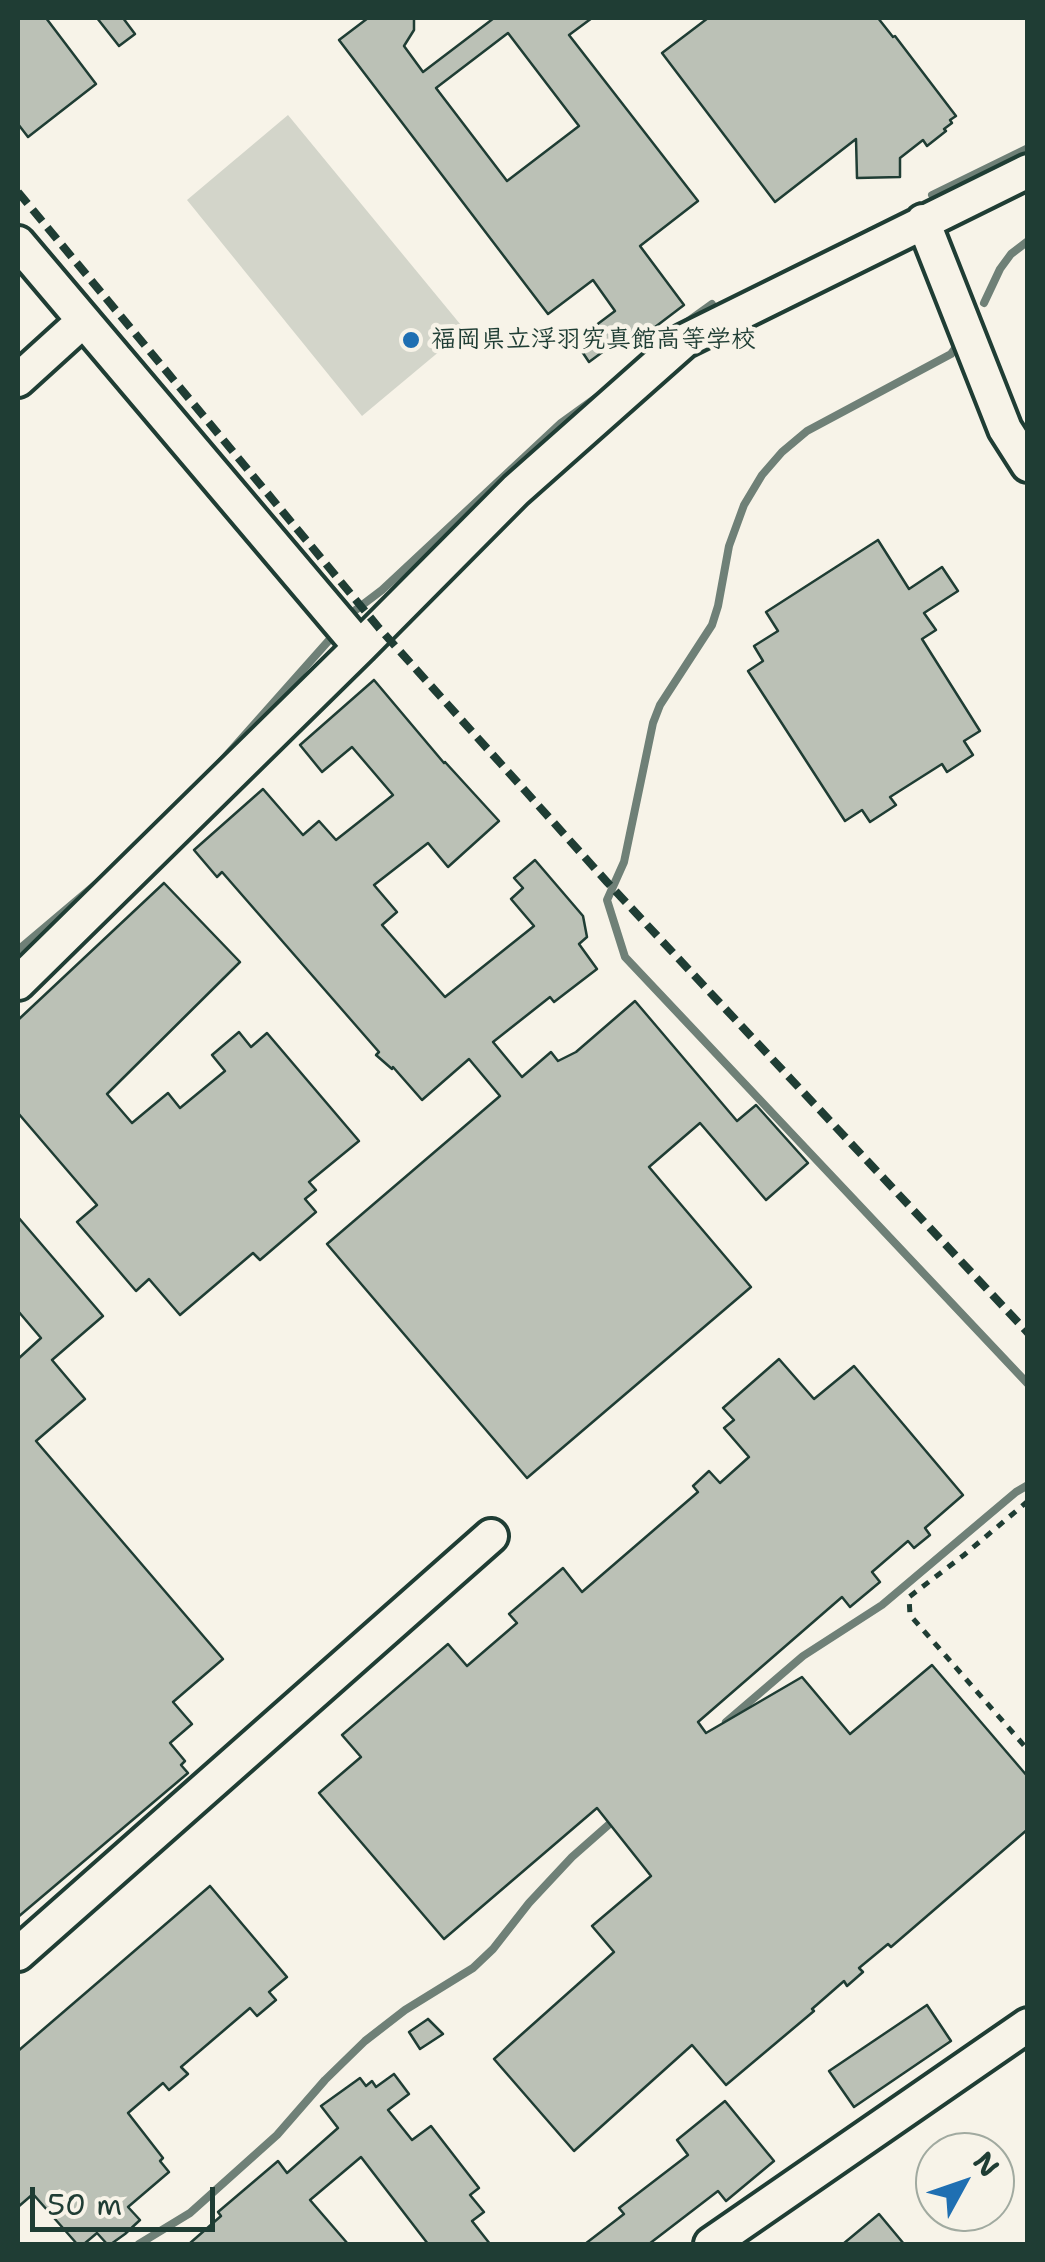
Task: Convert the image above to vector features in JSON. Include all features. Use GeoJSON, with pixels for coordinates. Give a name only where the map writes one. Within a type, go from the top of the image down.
{"type":"FeatureCollection","features":[{"type":"Feature","properties":{"kind":"street"},"geometry":{"type":"LineString","coordinates":[[18,983],[516,490],[684,341],[1028,170]]}},
{"type":"Feature","properties":{"kind":"street"},"geometry":{"type":"LineString","coordinates":[[922,221],[1005,429],[1028,465]]}},
{"type":"Feature","properties":{"kind":"street"},"geometry":{"type":"LineString","coordinates":[[18,243],[360,647]]}},
{"type":"Feature","properties":{"kind":"street"},"geometry":{"type":"LineString","coordinates":[[18,380],[82,321]]}},
{"type":"Feature","properties":{"kind":"street"},"geometry":{"type":"LineString","coordinates":[[18,1954],[491,1536]]}},
{"type":"Feature","properties":{"kind":"street"},"geometry":{"type":"LineString","coordinates":[[711,2244],[1028,2025]]}},
{"type":"Feature","properties":{"kind":"path"},"geometry":{"type":"LineString","coordinates":[[1028,1501],[909,1597],[910,1615],[1028,1750]]}},
{"type":"Feature","properties":{"kind":"shaded area"},"geometry":{"type":"Polygon","coordinates":[[[288,115],[465,330],[362,416],[187,200],[288,115]]]}},
{"type":"Feature","properties":{"kind":"building"},"geometry":{"type":"Polygon","coordinates":[[[18,18],[46,18],[96,84],[28,137],[18,124],[18,18]]]}},
{"type":"Feature","properties":{"kind":"building"},"geometry":{"type":"Polygon","coordinates":[[[97,18],[123,18],[135,34],[119,46],[97,18]]]}},
{"type":"Feature","properties":{"kind":"building"},"geometry":{"type":"Polygon","coordinates":[[[368,18],[414,18],[414,30],[404,46],[423,72],[494,18],[592,18],[569,35],[698,201],[640,246],[684,305],[638,340],[631,331],[589,362],[577,344],[582,340],[579,338],[615,311],[593,280],[548,314],[339,40],[368,18]],[[508,33],[436,88],[507,181],[579,126],[508,33]]]}},
{"type":"Feature","properties":{"kind":"building"},"geometry":{"type":"Polygon","coordinates":[[[708,18],[878,18],[956,116],[946,131],[927,146],[923,140],[900,158],[900,177],[857,178],[856,139],[775,202],[662,53],[708,18]]]}},
{"type":"Feature","properties":{"kind":"building"},"geometry":{"type":"Polygon","coordinates":[[[878,540],[909,589],[942,567],[958,591],[924,613],[936,630],[922,639],[980,731],[964,741],[973,755],[947,772],[942,764],[890,797],[896,805],[870,822],[862,810],[845,821],[748,671],[763,661],[754,646],[778,631],[766,612],[878,540]]]}},
{"type":"Feature","properties":{"kind":"building"},"geometry":{"type":"Polygon","coordinates":[[[374,680],[499,821],[448,867],[428,843],[374,885],[397,912],[382,925],[445,997],[534,926],[511,899],[523,888],[514,878],[535,860],[583,916],[587,937],[579,944],[597,969],[554,1002],[550,997],[493,1042],[522,1077],[551,1052],[558,1061],[576,1052],[635,1001],[737,1121],[756,1105],[808,1163],[766,1200],[700,1123],[649,1167],[751,1287],[527,1478],[327,1244],[500,1096],[469,1059],[422,1100],[393,1067],[376,1055],[379,1052],[222,872],[217,877],[194,850],[263,789],[303,835],[319,821],[336,840],[393,795],[352,747],[322,772],[300,745],[374,680]]]}},
{"type":"Feature","properties":{"kind":"building"},"geometry":{"type":"Polygon","coordinates":[[[164,883],[240,962],[107,1094],[132,1123],[168,1093],[180,1108],[225,1071],[212,1055],[239,1032],[251,1047],[267,1033],[359,1141],[309,1182],[316,1190],[305,1199],[316,1212],[260,1260],[253,1253],[180,1315],[149,1279],[136,1291],[77,1222],[97,1205],[18,1113],[18,1020],[164,883]]]}},
{"type":"Feature","properties":{"kind":"building"},"geometry":{"type":"Polygon","coordinates":[[[18,1217],[103,1316],[52,1360],[85,1399],[36,1441],[223,1659],[173,1702],[192,1724],[170,1743],[185,1761],[181,1765],[188,1773],[18,1917],[18,1359],[41,1338],[18,1311],[18,1217]]]}},
{"type":"Feature","properties":{"kind":"building"},"geometry":{"type":"Polygon","coordinates":[[[779,1359],[814,1399],[854,1366],[963,1495],[925,1528],[930,1535],[914,1548],[908,1541],[872,1572],[880,1582],[850,1607],[842,1597],[698,1722],[706,1733],[802,1677],[850,1734],[932,1665],[1028,1777],[1028,1829],[891,1947],[888,1944],[859,1968],[863,1972],[847,1986],[844,1981],[726,2085],[692,2045],[574,2151],[494,2059],[614,1952],[592,1926],[651,1876],[597,1808],[444,1939],[319,1793],[361,1757],[342,1735],[448,1644],[467,1666],[517,1623],[509,1614],[563,1568],[582,1592],[698,1492],[693,1486],[709,1471],[720,1483],[749,1457],[724,1428],[734,1420],[723,1408],[779,1359]]]}},
{"type":"Feature","properties":{"kind":"building"},"geometry":{"type":"Polygon","coordinates":[[[210,1886],[287,1977],[269,1992],[276,2000],[257,2016],[250,2008],[181,2067],[188,2074],[169,2090],[163,2083],[128,2113],[163,2158],[160,2161],[169,2172],[128,2207],[140,2220],[125,2234],[111,2244],[97,2233],[84,2244],[77,2244],[33,2194],[18,2207],[18,2051],[210,1886]]]}},
{"type":"Feature","properties":{"kind":"building"},"geometry":{"type":"Polygon","coordinates":[[[927,2005],[951,2041],[854,2107],[829,2071],[927,2005]]]}},
{"type":"Feature","properties":{"kind":"building"},"geometry":{"type":"Polygon","coordinates":[[[428,2019],[443,2034],[420,2049],[409,2032],[428,2019]]]}},
{"type":"Feature","properties":{"kind":"building"},"geometry":{"type":"Polygon","coordinates":[[[394,2074],[409,2094],[388,2110],[412,2140],[431,2126],[479,2188],[470,2195],[484,2212],[472,2221],[490,2244],[428,2244],[361,2157],[310,2200],[348,2244],[189,2244],[221,2216],[218,2212],[278,2161],[287,2173],[338,2128],[321,2106],[360,2078],[366,2086],[372,2081],[376,2087],[394,2074]]]}},
{"type":"Feature","properties":{"kind":"building"},"geometry":{"type":"Polygon","coordinates":[[[725,2101],[774,2161],[726,2201],[718,2191],[649,2244],[585,2244],[624,2214],[619,2208],[688,2155],[677,2140],[725,2101]]]}},
{"type":"Feature","properties":{"kind":"building"},"geometry":{"type":"Polygon","coordinates":[[[879,2214],[904,2244],[843,2244],[879,2214]]]}},
{"type":"Feature","properties":{"kind":"waterway"},"geometry":{"type":"LineString","coordinates":[[932,195],[1028,148]]}},
{"type":"Feature","properties":{"kind":"waterway"},"geometry":{"type":"LineString","coordinates":[[984,303],[1000,269],[1028,241]]}},
{"type":"Feature","properties":{"kind":"waterway"},"geometry":{"type":"LineString","coordinates":[[680,327],[712,304]]}},
{"type":"Feature","properties":{"kind":"waterway"},"geometry":{"type":"LineString","coordinates":[[954,350],[807,431],[762,475],[744,505],[729,546],[712,625],[660,705],[653,723],[624,862],[607,900],[625,957],[1028,1384]]}},
{"type":"Feature","properties":{"kind":"waterway"},"geometry":{"type":"LineString","coordinates":[[353,612],[382,590],[561,423],[597,397]]}},
{"type":"Feature","properties":{"kind":"waterway"},"geometry":{"type":"LineString","coordinates":[[219,764],[331,638]]}},
{"type":"Feature","properties":{"kind":"waterway"},"geometry":{"type":"LineString","coordinates":[[18,950],[102,879]]}},
{"type":"Feature","properties":{"kind":"waterway"},"geometry":{"type":"LineString","coordinates":[[726,1722],[803,1656],[882,1605],[1028,1485]]}},
{"type":"Feature","properties":{"kind":"waterway"},"geometry":{"type":"LineString","coordinates":[[139,2244],[190,2213],[277,2135],[365,2041],[405,2010],[473,1968],[572,1857],[614,1820]]}},
{"type":"Feature","properties":{"kind":"railway"},"geometry":{"type":"LineString","coordinates":[[18,192],[379,628],[607,882],[1028,1333]]}},
{"type":"Feature","properties":{"kind":"place","name":"福岡県立浮羽究真館高等学校"},"geometry":{"type":"Point","coordinates":[411,340]}}]}
